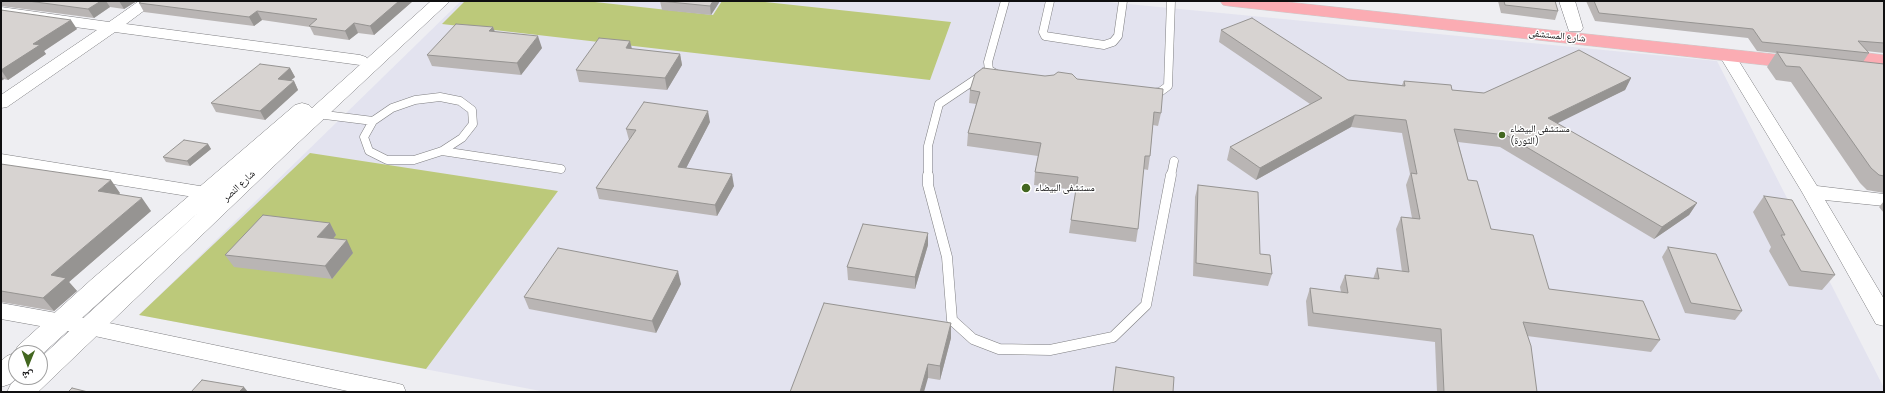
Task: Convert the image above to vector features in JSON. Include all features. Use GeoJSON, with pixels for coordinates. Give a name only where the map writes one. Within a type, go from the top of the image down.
{"type":"FeatureCollection","features":[{"type":"Feature","properties":{"kind":"main road","name":"شارع المستشفى"},"geometry":{"type":"LineString","coordinates":[[1229,1],[1727,55],[1884,69]]}},
{"type":"Feature","properties":{"kind":"main road","name":"شارع المستشفى"},"geometry":{"type":"LineString","coordinates":[[1315,1],[1817,53],[1884,69]]}},
{"type":"Feature","properties":{"kind":"street"},"geometry":{"type":"LineString","coordinates":[[1,102],[148,1]]}},
{"type":"Feature","properties":{"kind":"street","name":"شارع النصر"},"geometry":{"type":"LineString","coordinates":[[48,366],[90,327],[360,60],[425,1]]}},
{"type":"Feature","properties":{"kind":"street","name":"شارع النصر"},"geometry":{"type":"LineString","coordinates":[[36,345],[206,193],[283,135],[317,114],[440,1]]}},
{"type":"Feature","properties":{"kind":"street"},"geometry":{"type":"LineString","coordinates":[[1567,1],[1575,28]]}},
{"type":"Feature","properties":{"kind":"street"},"geometry":{"type":"LineString","coordinates":[[1,12],[360,60]]}},
{"type":"Feature","properties":{"kind":"street"},"geometry":{"type":"LineString","coordinates":[[1727,55],[1811,192],[1884,318]]}},
{"type":"Feature","properties":{"kind":"street"},"geometry":{"type":"LineString","coordinates":[[1,160],[206,193]]}},
{"type":"Feature","properties":{"kind":"street"},"geometry":{"type":"LineString","coordinates":[[1811,192],[1884,200]]}},
{"type":"Feature","properties":{"kind":"street"},"geometry":{"type":"LineString","coordinates":[[1,311],[90,327],[357,388],[395,392]]}},
{"type":"Feature","properties":{"kind":"street"},"geometry":{"type":"LineString","coordinates":[[20,392],[27,385]]}},
{"type":"Feature","properties":{"kind":"lane"},"geometry":{"type":"LineString","coordinates":[[989,70],[988,62],[1005,1]]}},
{"type":"Feature","properties":{"kind":"lane"},"geometry":{"type":"LineString","coordinates":[[1050,1],[1043,32],[1045,36],[1104,45],[1113,42],[1118,36],[1123,1]]}},
{"type":"Feature","properties":{"kind":"lane"},"geometry":{"type":"LineString","coordinates":[[1139,93],[1160,92],[1168,86],[1171,1]]}},
{"type":"Feature","properties":{"kind":"lane"},"geometry":{"type":"LineString","coordinates":[[989,70],[1005,77]]}},
{"type":"Feature","properties":{"kind":"lane"},"geometry":{"type":"LineString","coordinates":[[989,70],[939,104],[928,146],[928,185],[947,257],[952,320],[973,339],[999,349],[1050,350],[1113,337],[1146,306],[1174,161]]}},
{"type":"Feature","properties":{"kind":"lane"},"geometry":{"type":"LineString","coordinates":[[440,97],[460,101],[472,110],[473,124],[462,138],[442,151],[414,160],[387,160],[369,151],[364,138],[373,121],[392,108],[415,100],[440,97]]}},
{"type":"Feature","properties":{"kind":"lane"},"geometry":{"type":"LineString","coordinates":[[317,114],[373,121]]}},
{"type":"Feature","properties":{"kind":"lane"},"geometry":{"type":"LineString","coordinates":[[442,151],[561,169]]}},
{"type":"Feature","properties":{"kind":"shaded area","name":"مستشفى البيضاء"},"geometry":{"type":"Polygon","coordinates":[[[461,1],[1097,1],[1717,61],[1884,388],[1884,392],[546,392],[139,315],[461,1]]]}},
{"type":"Feature","properties":{"kind":"green space"},"geometry":{"type":"Polygon","coordinates":[[[465,1],[586,1],[713,15],[722,1],[756,1],[951,22],[930,80],[442,24],[465,1]]]}},
{"type":"Feature","properties":{"kind":"green space"},"geometry":{"type":"Polygon","coordinates":[[[310,153],[558,191],[426,369],[139,315],[310,153]]]}},
{"type":"Feature","properties":{"kind":"building"},"geometry":{"type":"Polygon","coordinates":[[[28,1],[101,1],[88,9],[28,1]]]}},
{"type":"Feature","properties":{"kind":"building"},"geometry":{"type":"Polygon","coordinates":[[[142,1],[399,1],[370,26],[354,23],[345,31],[309,26],[317,19],[257,11],[249,17],[139,3],[142,1]]]}},
{"type":"Feature","properties":{"kind":"building"},"geometry":{"type":"Polygon","coordinates":[[[660,1],[713,1],[710,6],[660,1]]]}},
{"type":"Feature","properties":{"kind":"building"},"geometry":{"type":"Polygon","coordinates":[[[1504,1],[1555,1],[1558,11],[1505,5],[1504,1]]]}},
{"type":"Feature","properties":{"kind":"building"},"geometry":{"type":"Polygon","coordinates":[[[1594,1],[1884,1],[1884,43],[1858,41],[1869,53],[1762,42],[1753,29],[1599,13],[1594,1]]]}},
{"type":"Feature","properties":{"kind":"building"},"geometry":{"type":"Polygon","coordinates":[[[1,10],[71,20],[33,44],[40,45],[1,70],[1,10]]]}},
{"type":"Feature","properties":{"kind":"building"},"geometry":{"type":"Polygon","coordinates":[[[1252,18],[1348,80],[1405,86],[1404,81],[1451,85],[1452,90],[1484,93],[1579,50],[1631,78],[1548,118],[1697,203],[1662,227],[1506,135],[1454,129],[1468,180],[1477,181],[1491,229],[1533,235],[1549,289],[1643,301],[1660,340],[1523,322],[1531,346],[1537,392],[1444,392],[1441,329],[1313,313],[1310,288],[1348,293],[1345,275],[1379,279],[1377,268],[1409,272],[1401,217],[1420,219],[1411,173],[1417,174],[1406,120],[1355,115],[1260,168],[1230,147],[1322,98],[1221,30],[1252,18]]]}},
{"type":"Feature","properties":{"kind":"building"},"geometry":{"type":"Polygon","coordinates":[[[456,24],[493,27],[489,31],[538,36],[517,63],[427,55],[456,24]]]}},
{"type":"Feature","properties":{"kind":"building"},"geometry":{"type":"Polygon","coordinates":[[[599,38],[630,41],[626,48],[680,54],[665,78],[576,70],[599,38]]]}},
{"type":"Feature","properties":{"kind":"building"},"geometry":{"type":"Polygon","coordinates":[[[1777,52],[1884,64],[1884,176],[1879,175],[1871,168],[1800,67],[1786,66],[1777,52]]]}},
{"type":"Feature","properties":{"kind":"building"},"geometry":{"type":"Polygon","coordinates":[[[260,64],[290,68],[278,79],[294,81],[260,111],[211,103],[260,64]]]}},
{"type":"Feature","properties":{"kind":"building"},"geometry":{"type":"Polygon","coordinates":[[[983,68],[1045,76],[1054,75],[1058,72],[1072,74],[1077,79],[1163,89],[1161,113],[1154,112],[1150,156],[1145,156],[1138,229],[1071,220],[1078,177],[1035,172],[1041,143],[968,133],[980,92],[970,90],[975,74],[983,68]]]}},
{"type":"Feature","properties":{"kind":"building"},"geometry":{"type":"Polygon","coordinates":[[[644,102],[708,111],[678,167],[732,174],[715,205],[596,188],[636,130],[626,129],[644,102]]]}},
{"type":"Feature","properties":{"kind":"building"},"geometry":{"type":"Polygon","coordinates":[[[184,140],[208,144],[187,161],[163,157],[184,140]]]}},
{"type":"Feature","properties":{"kind":"building"},"geometry":{"type":"Polygon","coordinates":[[[1,164],[111,180],[98,191],[142,198],[51,275],[66,278],[43,298],[1,291],[1,164]]]}},
{"type":"Feature","properties":{"kind":"building"},"geometry":{"type":"Polygon","coordinates":[[[1198,185],[1258,192],[1260,254],[1270,255],[1272,274],[1196,263],[1198,185]]]}},
{"type":"Feature","properties":{"kind":"building"},"geometry":{"type":"Polygon","coordinates":[[[1764,196],[1792,200],[1835,275],[1801,271],[1781,235],[1785,235],[1764,196]]]}},
{"type":"Feature","properties":{"kind":"building"},"geometry":{"type":"Polygon","coordinates":[[[263,215],[330,223],[317,237],[347,240],[325,266],[225,255],[263,215]]]}},
{"type":"Feature","properties":{"kind":"building"},"geometry":{"type":"Polygon","coordinates":[[[863,224],[928,233],[915,277],[847,267],[863,224]]]}},
{"type":"Feature","properties":{"kind":"building"},"geometry":{"type":"Polygon","coordinates":[[[1668,247],[1716,254],[1742,311],[1691,303],[1668,247]]]}},
{"type":"Feature","properties":{"kind":"building"},"geometry":{"type":"Polygon","coordinates":[[[558,248],[678,271],[652,321],[524,297],[558,248]]]}},
{"type":"Feature","properties":{"kind":"building"},"geometry":{"type":"Polygon","coordinates":[[[824,303],[951,323],[940,366],[928,364],[920,392],[790,392],[824,303]]]}},
{"type":"Feature","properties":{"kind":"building"},"geometry":{"type":"Polygon","coordinates":[[[1116,367],[1174,377],[1173,392],[1113,392],[1116,367]]]}},
{"type":"Feature","properties":{"kind":"building"},"geometry":{"type":"Polygon","coordinates":[[[202,380],[244,387],[239,392],[191,392],[202,380]]]}},
{"type":"Feature","properties":{"kind":"building"},"geometry":{"type":"Polygon","coordinates":[[[72,388],[88,392],[68,392],[72,388]]]}},
{"type":"Feature","properties":{"kind":"place","name":"مستشفى البيضاء (الثورة)"},"geometry":{"type":"Point","coordinates":[1502,135]}},
{"type":"Feature","properties":{"kind":"place","name":"مستشفى البيضاء"},"geometry":{"type":"Point","coordinates":[1026,188]}}]}
